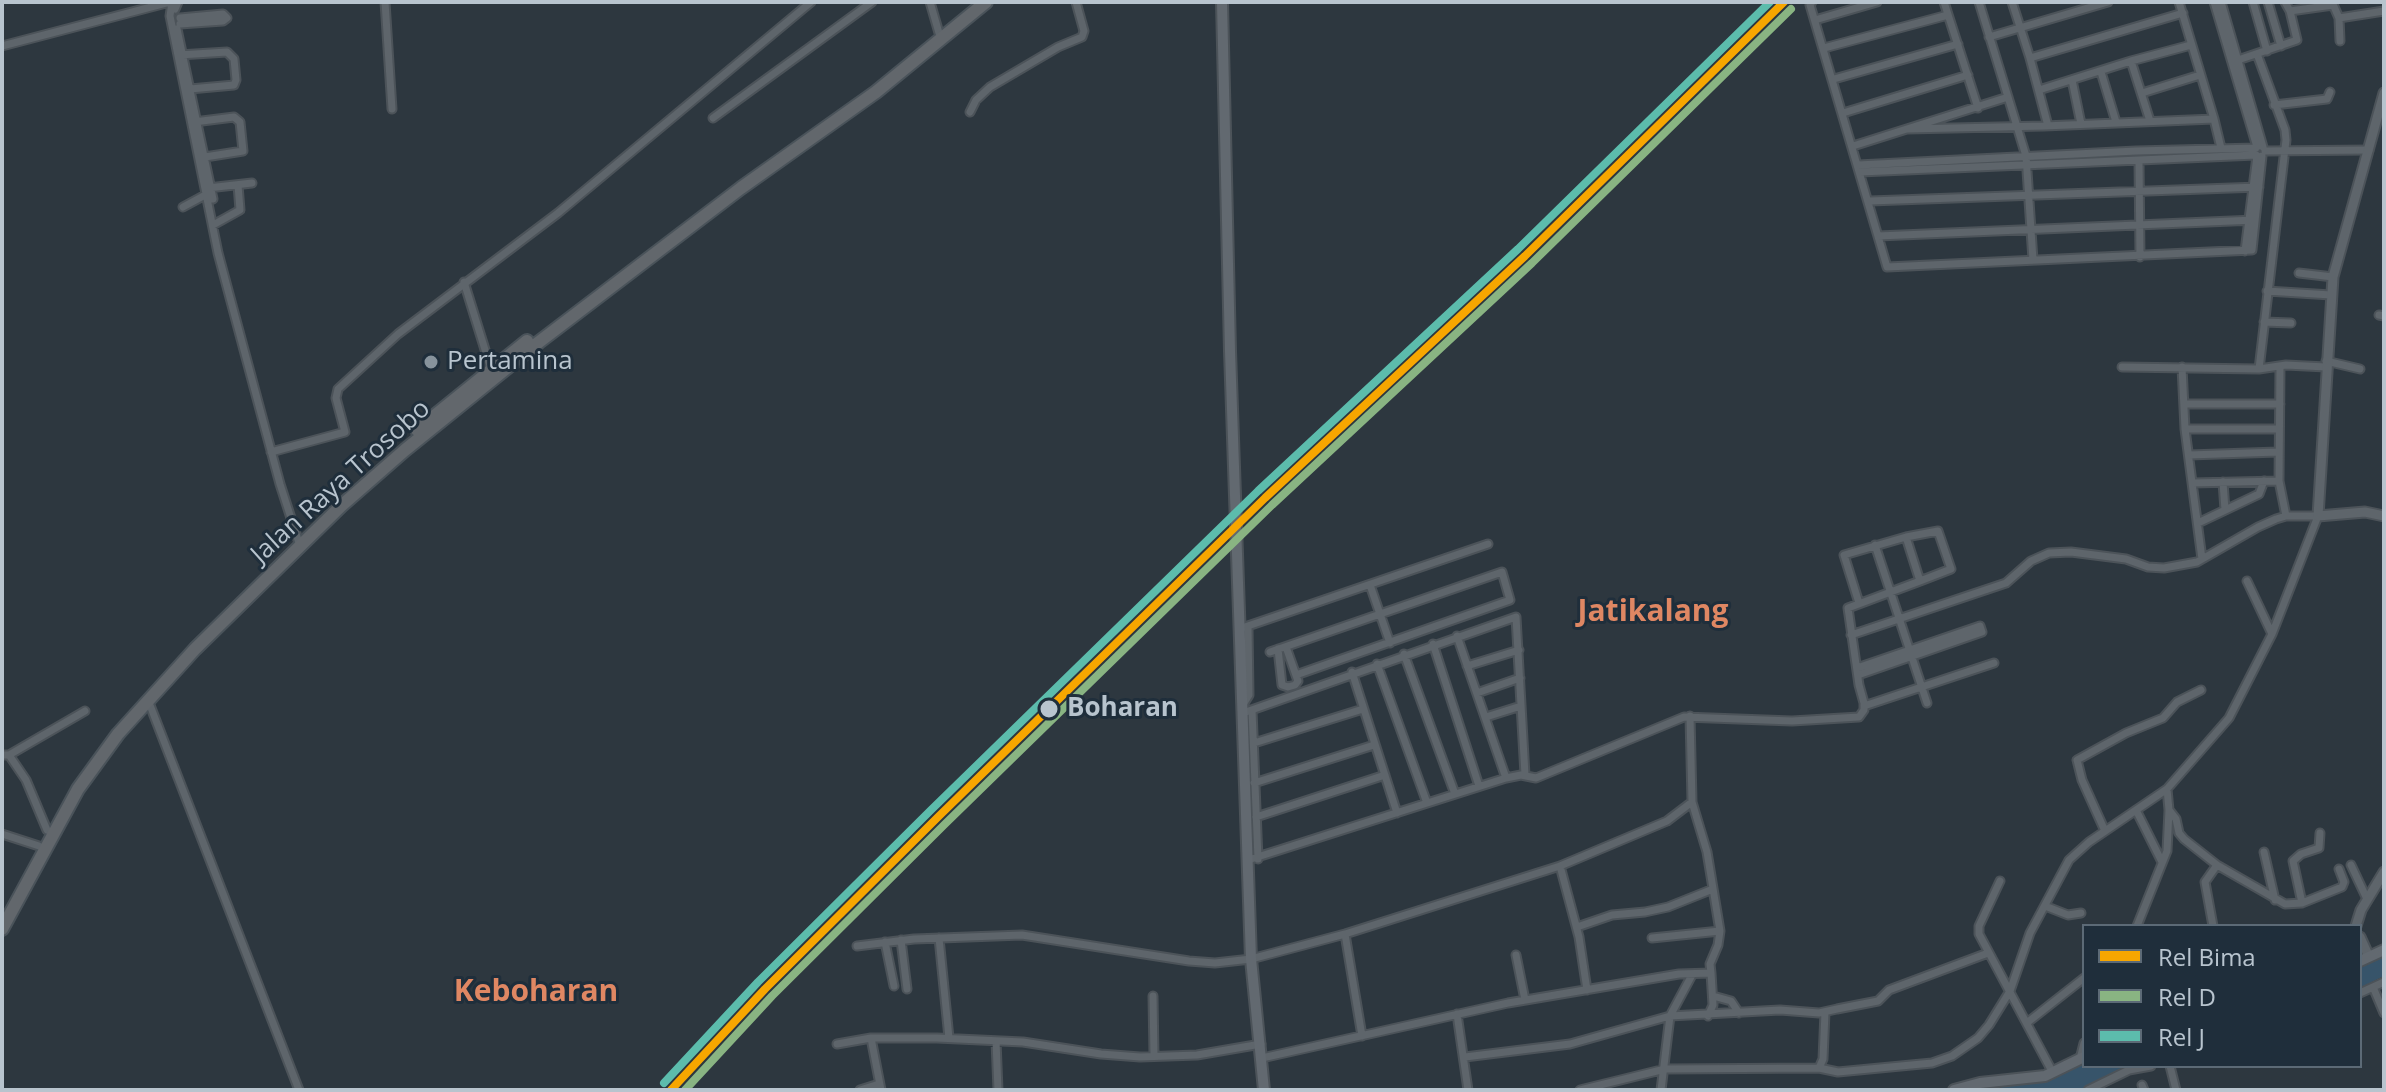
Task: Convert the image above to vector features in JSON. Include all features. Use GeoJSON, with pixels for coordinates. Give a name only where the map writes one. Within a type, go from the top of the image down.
{"type":"FeatureCollection","features":[{"type":"Feature","properties":{"kind":"highway","name":"Jalan Raya Trosobo"},"geometry":{"type":"LineString","coordinates":[[2,929],[78,789],[109,746],[151,705],[299,541],[539,342],[741,188],[876,92],[976,2]]}},
{"type":"Feature","properties":{"kind":"highway","name":"Jalan Raya Trosobo"},"geometry":{"type":"LineString","coordinates":[[2,914],[63,799],[102,741],[194,640],[425,422],[728,188],[986,2]]}},
{"type":"Feature","properties":{"kind":"main road"},"geometry":{"type":"LineString","coordinates":[[1222,2],[1253,860],[1251,959],[1264,1090]]}},
{"type":"Feature","properties":{"kind":"main road"},"geometry":{"type":"LineString","coordinates":[[2365,959],[2384,950]]}},
{"type":"Feature","properties":{"kind":"main road"},"geometry":{"type":"LineString","coordinates":[[1954,1090],[1980,1083],[2019,1085],[2082,1058]]}},
{"type":"Feature","properties":{"kind":"street"},"geometry":{"type":"LineString","coordinates":[[385,2],[392,109]]}},
{"type":"Feature","properties":{"kind":"street"},"geometry":{"type":"LineString","coordinates":[[271,452],[345,432],[336,398],[338,389],[398,334],[558,213],[811,2]]}},
{"type":"Feature","properties":{"kind":"street"},"geometry":{"type":"LineString","coordinates":[[713,118],[872,2]]}},
{"type":"Feature","properties":{"kind":"street"},"geometry":{"type":"LineString","coordinates":[[930,2],[937,37]]}},
{"type":"Feature","properties":{"kind":"street"},"geometry":{"type":"LineString","coordinates":[[970,112],[976,100],[990,87],[1084,35],[1076,2]]}},
{"type":"Feature","properties":{"kind":"street"},"geometry":{"type":"LineString","coordinates":[[1812,2],[1810,4],[1888,267],[2245,251],[2260,151],[2221,2]]}},
{"type":"Feature","properties":{"kind":"street"},"geometry":{"type":"LineString","coordinates":[[1815,20],[1877,2]]}},
{"type":"Feature","properties":{"kind":"street"},"geometry":{"type":"LineString","coordinates":[[1944,2],[1978,108]]}},
{"type":"Feature","properties":{"kind":"street"},"geometry":{"type":"LineString","coordinates":[[1979,2],[2026,156],[2033,260]]}},
{"type":"Feature","properties":{"kind":"street"},"geometry":{"type":"LineString","coordinates":[[2012,2],[2048,126]]}},
{"type":"Feature","properties":{"kind":"street"},"geometry":{"type":"LineString","coordinates":[[1989,37],[2108,2]]}},
{"type":"Feature","properties":{"kind":"street"},"geometry":{"type":"LineString","coordinates":[[2179,2],[2221,148]]}},
{"type":"Feature","properties":{"kind":"street"},"geometry":{"type":"LineString","coordinates":[[2214,2],[2260,151]]}},
{"type":"Feature","properties":{"kind":"street"},"geometry":{"type":"LineString","coordinates":[[2253,2],[2267,51]]}},
{"type":"Feature","properties":{"kind":"street"},"geometry":{"type":"LineString","coordinates":[[2268,2],[2281,46]]}},
{"type":"Feature","properties":{"kind":"street"},"geometry":{"type":"LineString","coordinates":[[2238,60],[2298,40],[2285,2]]}},
{"type":"Feature","properties":{"kind":"street"},"geometry":{"type":"LineString","coordinates":[[173,4],[180,55],[216,224],[218,253],[271,452],[299,541]]}},
{"type":"Feature","properties":{"kind":"street"},"geometry":{"type":"LineString","coordinates":[[173,4],[178,26]]}},
{"type":"Feature","properties":{"kind":"street"},"geometry":{"type":"LineString","coordinates":[[2,46],[173,4]]}},
{"type":"Feature","properties":{"kind":"street"},"geometry":{"type":"LineString","coordinates":[[2290,11],[2333,4],[2339,18],[2340,41]]}},
{"type":"Feature","properties":{"kind":"street"},"geometry":{"type":"LineString","coordinates":[[2339,18],[2384,11]]}},
{"type":"Feature","properties":{"kind":"street"},"geometry":{"type":"LineString","coordinates":[[2030,58],[2183,13]]}},
{"type":"Feature","properties":{"kind":"street"},"geometry":{"type":"LineString","coordinates":[[223,14],[227,18],[223,21],[178,26],[223,14]]}},
{"type":"Feature","properties":{"kind":"street"},"geometry":{"type":"LineString","coordinates":[[1824,48],[1948,15]]}},
{"type":"Feature","properties":{"kind":"street"},"geometry":{"type":"LineString","coordinates":[[1834,79],[1958,44]]}},
{"type":"Feature","properties":{"kind":"street"},"geometry":{"type":"LineString","coordinates":[[2039,90],[2191,45]]}},
{"type":"Feature","properties":{"kind":"street"},"geometry":{"type":"LineString","coordinates":[[180,55],[227,52],[234,59],[234,85],[190,89]]}},
{"type":"Feature","properties":{"kind":"street"},"geometry":{"type":"LineString","coordinates":[[2257,54],[2285,130],[2259,369]]}},
{"type":"Feature","properties":{"kind":"street"},"geometry":{"type":"LineString","coordinates":[[180,55],[205,157],[208,190]]}},
{"type":"Feature","properties":{"kind":"street"},"geometry":{"type":"LineString","coordinates":[[2131,61],[2150,121]]}},
{"type":"Feature","properties":{"kind":"street"},"geometry":{"type":"LineString","coordinates":[[2101,72],[2116,122]]}},
{"type":"Feature","properties":{"kind":"street"},"geometry":{"type":"LineString","coordinates":[[1843,113],[1968,75]]}},
{"type":"Feature","properties":{"kind":"street"},"geometry":{"type":"LineString","coordinates":[[2142,93],[2200,75]]}},
{"type":"Feature","properties":{"kind":"street"},"geometry":{"type":"LineString","coordinates":[[2072,80],[2081,124]]}},
{"type":"Feature","properties":{"kind":"street"},"geometry":{"type":"LineString","coordinates":[[2274,105],[2327,99],[2330,92]]}},
{"type":"Feature","properties":{"kind":"street"},"geometry":{"type":"LineString","coordinates":[[1580,1090],[1665,1069],[1819,1068],[1838,1072],[1932,1063],[1952,1056],[1978,1038],[1989,1025],[2010,991],[2030,933],[2069,860],[2078,850],[2167,789],[2229,718],[2272,634],[2318,516],[2333,277],[2384,93]]}},
{"type":"Feature","properties":{"kind":"street"},"geometry":{"type":"LineString","coordinates":[[1853,146],[2008,97]]}},
{"type":"Feature","properties":{"kind":"street"},"geometry":{"type":"LineString","coordinates":[[194,122],[234,117],[240,122],[243,151],[205,157]]}},
{"type":"Feature","properties":{"kind":"street"},"geometry":{"type":"LineString","coordinates":[[1907,129],[2214,119]]}},
{"type":"Feature","properties":{"kind":"street"},"geometry":{"type":"LineString","coordinates":[[1859,168],[2026,156],[2221,148],[2260,151]]}},
{"type":"Feature","properties":{"kind":"street"},"geometry":{"type":"LineString","coordinates":[[1859,168],[2139,161],[2285,150],[2369,150]]}},
{"type":"Feature","properties":{"kind":"street"},"geometry":{"type":"LineString","coordinates":[[2139,161],[2140,257]]}},
{"type":"Feature","properties":{"kind":"street"},"geometry":{"type":"LineString","coordinates":[[183,207],[208,190],[252,183]]}},
{"type":"Feature","properties":{"kind":"street"},"geometry":{"type":"LineString","coordinates":[[216,224],[240,210],[238,185]]}},
{"type":"Feature","properties":{"kind":"street"},"geometry":{"type":"LineString","coordinates":[[1870,201],[2257,187]]}},
{"type":"Feature","properties":{"kind":"street"},"geometry":{"type":"LineString","coordinates":[[1878,236],[2252,220]]}},
{"type":"Feature","properties":{"kind":"street"},"geometry":{"type":"LineString","coordinates":[[2299,273],[2333,277]]}},
{"type":"Feature","properties":{"kind":"street"},"geometry":{"type":"LineString","coordinates":[[464,282],[491,369]]}},
{"type":"Feature","properties":{"kind":"street"},"geometry":{"type":"LineString","coordinates":[[2267,291],[2331,295]]}},
{"type":"Feature","properties":{"kind":"street"},"geometry":{"type":"LineString","coordinates":[[2264,322],[2291,323]]}},
{"type":"Feature","properties":{"kind":"street"},"geometry":{"type":"LineString","coordinates":[[2122,367],[2259,369],[2326,364],[2360,369]]}},
{"type":"Feature","properties":{"kind":"street"},"geometry":{"type":"LineString","coordinates":[[2182,367],[2185,429],[2202,559]]}},
{"type":"Feature","properties":{"kind":"street"},"geometry":{"type":"LineString","coordinates":[[2280,367],[2279,481],[2286,516]]}},
{"type":"Feature","properties":{"kind":"street"},"geometry":{"type":"LineString","coordinates":[[2184,404],[2280,404]]}},
{"type":"Feature","properties":{"kind":"street"},"geometry":{"type":"LineString","coordinates":[[2185,429],[2278,429]]}},
{"type":"Feature","properties":{"kind":"street"},"geometry":{"type":"LineString","coordinates":[[2189,455],[2278,452]]}},
{"type":"Feature","properties":{"kind":"street"},"geometry":{"type":"LineString","coordinates":[[2198,523],[2259,494],[2264,481]]}},
{"type":"Feature","properties":{"kind":"street"},"geometry":{"type":"LineString","coordinates":[[2192,483],[2279,481]]}},
{"type":"Feature","properties":{"kind":"street"},"geometry":{"type":"LineString","coordinates":[[2223,482],[2225,510]]}},
{"type":"Feature","properties":{"kind":"street"},"geometry":{"type":"LineString","coordinates":[[1851,635],[2006,583],[2031,561],[2049,553],[2061,551],[2099,555],[2164,568],[2202,559],[2258,527],[2286,516],[2365,512],[2384,516]]}},
{"type":"Feature","properties":{"kind":"street"},"geometry":{"type":"LineString","coordinates":[[1525,775],[1516,617],[1246,709],[1254,743],[1256,817],[1253,860],[1506,778],[1525,775],[1535,778],[1690,716],[1733,720],[1854,718],[1862,714],[1864,706],[1848,608],[1889,590],[1955,568],[1938,531],[1875,545],[1844,556],[1859,603]]}},
{"type":"Feature","properties":{"kind":"street"},"geometry":{"type":"LineString","coordinates":[[1906,537],[1920,581]]}},
{"type":"Feature","properties":{"kind":"street"},"geometry":{"type":"LineString","coordinates":[[1244,628],[1488,544]]}},
{"type":"Feature","properties":{"kind":"street"},"geometry":{"type":"LineString","coordinates":[[1875,545],[1927,703]]}},
{"type":"Feature","properties":{"kind":"street"},"geometry":{"type":"LineString","coordinates":[[1278,649],[1502,572],[1510,600],[1296,675]]}},
{"type":"Feature","properties":{"kind":"street"},"geometry":{"type":"LineString","coordinates":[[2247,581],[2272,634]]}},
{"type":"Feature","properties":{"kind":"street"},"geometry":{"type":"LineString","coordinates":[[1370,585],[1390,643]]}},
{"type":"Feature","properties":{"kind":"street"},"geometry":{"type":"LineString","coordinates":[[1857,672],[1909,652],[1980,626],[1982,632],[1909,652]]}},
{"type":"Feature","properties":{"kind":"street"},"geometry":{"type":"LineString","coordinates":[[1457,636],[1506,778]]}},
{"type":"Feature","properties":{"kind":"street"},"geometry":{"type":"LineString","coordinates":[[1433,644],[1479,786]]}},
{"type":"Feature","properties":{"kind":"street"},"geometry":{"type":"LineString","coordinates":[[1278,649],[1296,675],[1298,681],[1295,685],[1282,685],[1278,649]]}},
{"type":"Feature","properties":{"kind":"street"},"geometry":{"type":"LineString","coordinates":[[1467,666],[1519,650]]}},
{"type":"Feature","properties":{"kind":"street"},"geometry":{"type":"LineString","coordinates":[[1404,654],[1455,794]]}},
{"type":"Feature","properties":{"kind":"street"},"geometry":{"type":"LineString","coordinates":[[1864,706],[1994,663]]}},
{"type":"Feature","properties":{"kind":"street"},"geometry":{"type":"LineString","coordinates":[[1377,664],[1427,803]]}},
{"type":"Feature","properties":{"kind":"street"},"geometry":{"type":"LineString","coordinates":[[1352,672],[1397,813]]}},
{"type":"Feature","properties":{"kind":"street"},"geometry":{"type":"LineString","coordinates":[[1477,693],[1520,678]]}},
{"type":"Feature","properties":{"kind":"street"},"geometry":{"type":"LineString","coordinates":[[2105,831],[2082,780],[2077,760],[2126,733],[2163,718],[2177,702],[2201,690]]}},
{"type":"Feature","properties":{"kind":"street"},"geometry":{"type":"LineString","coordinates":[[151,705],[299,1090]]}},
{"type":"Feature","properties":{"kind":"street"},"geometry":{"type":"LineString","coordinates":[[1486,717],[1521,706]]}},
{"type":"Feature","properties":{"kind":"street"},"geometry":{"type":"LineString","coordinates":[[1254,743],[1363,709]]}},
{"type":"Feature","properties":{"kind":"street"},"geometry":{"type":"LineString","coordinates":[[47,830],[26,780],[5,755],[85,711]]}},
{"type":"Feature","properties":{"kind":"street"},"geometry":{"type":"LineString","coordinates":[[1690,716],[1692,802],[1703,831],[1720,931],[1710,964],[1713,996],[1708,1016]]}},
{"type":"Feature","properties":{"kind":"street"},"geometry":{"type":"LineString","coordinates":[[1254,783],[1374,745]]}},
{"type":"Feature","properties":{"kind":"street"},"geometry":{"type":"LineString","coordinates":[[1256,817],[1385,775]]}},
{"type":"Feature","properties":{"kind":"street"},"geometry":{"type":"LineString","coordinates":[[2138,924],[2167,851],[2167,789]]}},
{"type":"Feature","properties":{"kind":"street"},"geometry":{"type":"LineString","coordinates":[[860,946],[901,940],[1032,935],[1189,961],[1215,963],[1251,959],[1345,934],[1560,866],[1667,821],[1692,802]]}},
{"type":"Feature","properties":{"kind":"street"},"geometry":{"type":"LineString","coordinates":[[2136,810],[2162,862]]}},
{"type":"Feature","properties":{"kind":"street"},"geometry":{"type":"LineString","coordinates":[[2169,810],[2176,819],[2179,833],[2186,840],[2217,865],[2275,900],[2291,905],[2302,903],[2342,887],[2344,882],[2339,869]]}},
{"type":"Feature","properties":{"kind":"street"},"geometry":{"type":"LineString","coordinates":[[2302,903],[2293,861],[2301,854],[2319,848],[2320,833]]}},
{"type":"Feature","properties":{"kind":"street"},"geometry":{"type":"LineString","coordinates":[[2,834],[39,846]]}},
{"type":"Feature","properties":{"kind":"street"},"geometry":{"type":"LineString","coordinates":[[2167,851],[2186,840]]}},
{"type":"Feature","properties":{"kind":"street"},"geometry":{"type":"LineString","coordinates":[[2264,852],[2275,900]]}},
{"type":"Feature","properties":{"kind":"street"},"geometry":{"type":"LineString","coordinates":[[2213,924],[2205,882],[2217,865]]}},
{"type":"Feature","properties":{"kind":"street"},"geometry":{"type":"LineString","coordinates":[[2351,865],[2367,899]]}},
{"type":"Feature","properties":{"kind":"street"},"geometry":{"type":"LineString","coordinates":[[1560,866],[1577,927],[1587,990]]}},
{"type":"Feature","properties":{"kind":"street"},"geometry":{"type":"LineString","coordinates":[[2357,924],[2367,899],[2384,872]]}},
{"type":"Feature","properties":{"kind":"street"},"geometry":{"type":"LineString","coordinates":[[2000,881],[1979,926],[1979,934],[2053,1073]]}},
{"type":"Feature","properties":{"kind":"street"},"geometry":{"type":"LineString","coordinates":[[1577,927],[1614,915],[1668,907],[1713,889]]}},
{"type":"Feature","properties":{"kind":"street"},"geometry":{"type":"LineString","coordinates":[[2045,906],[2068,915],[2081,913]]}},
{"type":"Feature","properties":{"kind":"street"},"geometry":{"type":"LineString","coordinates":[[1652,938],[1720,931]]}},
{"type":"Feature","properties":{"kind":"street"},"geometry":{"type":"LineString","coordinates":[[1345,934],[1362,1036]]}},
{"type":"Feature","properties":{"kind":"street"},"geometry":{"type":"LineString","coordinates":[[939,938],[949,1038]]}},
{"type":"Feature","properties":{"kind":"street"},"geometry":{"type":"LineString","coordinates":[[901,940],[907,989]]}},
{"type":"Feature","properties":{"kind":"street"},"geometry":{"type":"LineString","coordinates":[[885,942],[894,986]]}},
{"type":"Feature","properties":{"kind":"street"},"geometry":{"type":"LineString","coordinates":[[1465,1057],[1570,1044],[1670,1016],[1780,1010],[1825,1012],[1878,1001],[1889,990],[1988,953]]}},
{"type":"Feature","properties":{"kind":"street"},"geometry":{"type":"LineString","coordinates":[[1516,955],[1525,1000]]}},
{"type":"Feature","properties":{"kind":"street"},"geometry":{"type":"LineString","coordinates":[[1262,1058],[1525,1000],[1679,974],[1711,973]]}},
{"type":"Feature","properties":{"kind":"street"},"geometry":{"type":"LineString","coordinates":[[1661,1090],[1670,1016],[1692,975]]}},
{"type":"Feature","properties":{"kind":"street"},"geometry":{"type":"LineString","coordinates":[[2028,1022],[2082,980]]}},
{"type":"Feature","properties":{"kind":"street"},"geometry":{"type":"LineString","coordinates":[[2362,992],[2384,982]]}},
{"type":"Feature","properties":{"kind":"street"},"geometry":{"type":"LineString","coordinates":[[2373,987],[2384,1013]]}},
{"type":"Feature","properties":{"kind":"street"},"geometry":{"type":"LineString","coordinates":[[1153,996],[1154,1056]]}},
{"type":"Feature","properties":{"kind":"street"},"geometry":{"type":"LineString","coordinates":[[1713,996],[1731,1001],[1739,1013]]}},
{"type":"Feature","properties":{"kind":"street"},"geometry":{"type":"LineString","coordinates":[[1819,1068],[1823,1059],[1825,1012]]}},
{"type":"Feature","properties":{"kind":"street"},"geometry":{"type":"LineString","coordinates":[[1457,1014],[1468,1090]]}},
{"type":"Feature","properties":{"kind":"street"},"geometry":{"type":"LineString","coordinates":[[860,1090],[880,1087],[871,1038]]}},
{"type":"Feature","properties":{"kind":"street"},"geometry":{"type":"LineString","coordinates":[[837,1044],[871,1038],[949,1038],[1039,1044],[1101,1054],[1154,1056],[1197,1055],[1261,1044]]}},
{"type":"Feature","properties":{"kind":"street"},"geometry":{"type":"LineString","coordinates":[[996,1041],[998,1090]]}},
{"type":"Feature","properties":{"kind":"street"},"geometry":{"type":"LineString","coordinates":[[2088,1090],[2129,1070],[2140,1068]]}},
{"type":"Feature","properties":{"kind":"street"},"geometry":{"type":"LineString","coordinates":[[2170,1068],[2176,1090]]}},
{"type":"Feature","properties":{"kind":"water"},"geometry":{"type":"Polygon","coordinates":[[[2384,953],[2384,976],[2362,987],[2362,965],[2384,953]]]}},
{"type":"Feature","properties":{"kind":"water"},"geometry":{"type":"Polygon","coordinates":[[[2082,1064],[2082,1068],[2131,1068],[2083,1090],[1985,1090],[2031,1082],[2082,1064]]]}},
{"type":"Feature","properties":{"kind":"rail line","name":"J"},"geometry":{"type":"LineString","coordinates":[[664,1083],[758,982],[931,810],[1258,491],[1518,249],[1770,2]]}},
{"type":"Feature","properties":{"kind":"rail line","name":"Bima"},"geometry":{"type":"LineString","coordinates":[[671,1090],[765,989],[938,817],[1265,498],[1525,256],[1784,2]]}},
{"type":"Feature","properties":{"kind":"rail line","name":"D"},"geometry":{"type":"LineString","coordinates":[[685,1090],[772,996],[945,824],[1272,505],[1532,263],[1791,9]]}},
{"type":"Feature","properties":{"kind":"place","name":"Pertamina"},"geometry":{"type":"Point","coordinates":[431,362]}},
{"type":"Feature","properties":{"kind":"place","name":"Boharan"},"geometry":{"type":"Point","coordinates":[1049,709]}},
{"type":"Feature","properties":{"kind":"district","name":"Jatikalang"},"geometry":{"type":"Point","coordinates":[1653,612]}},
{"type":"Feature","properties":{"kind":"district","name":"Keboharan"},"geometry":{"type":"Point","coordinates":[536,992]}}]}
